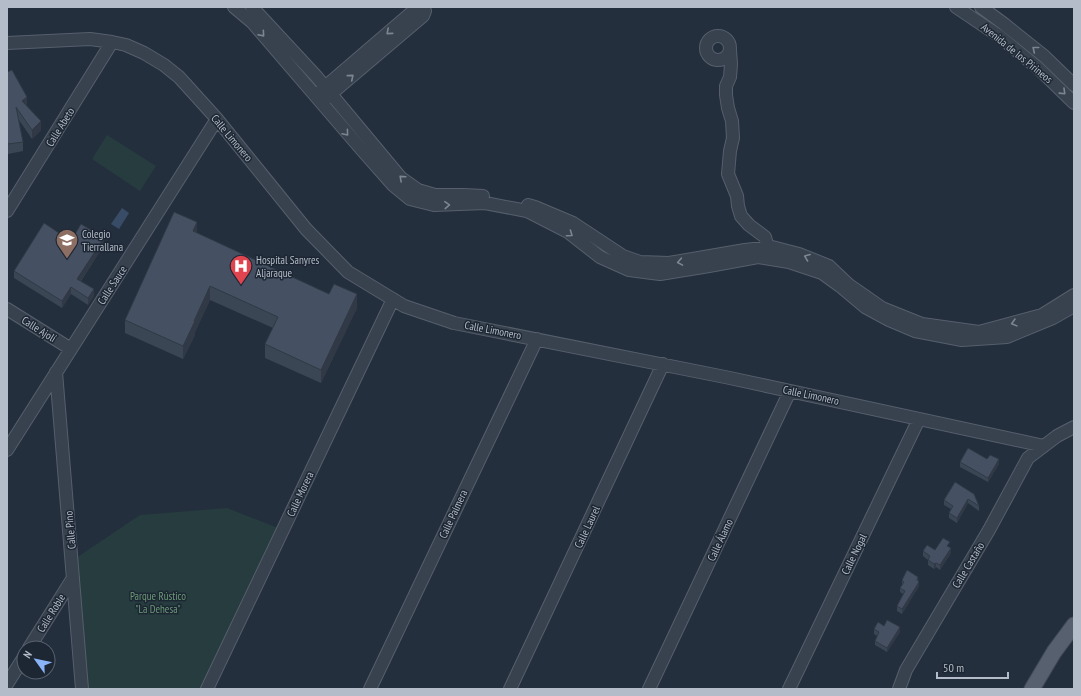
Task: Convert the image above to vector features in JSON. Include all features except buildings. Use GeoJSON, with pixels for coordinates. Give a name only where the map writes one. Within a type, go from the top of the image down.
{"type":"FeatureCollection","features":[{"type":"Feature","properties":{"kind":"main road"},"geometry":{"type":"LineString","coordinates":[[1032,689],[1054,652],[1074,624]]}},
{"type":"Feature","properties":{"kind":"street"},"geometry":{"type":"LineString","coordinates":[[234,7],[252,22],[393,185],[410,199],[434,205],[485,202],[527,211],[568,232],[600,257],[629,270],[660,274],[710,266],[758,256],[767,253],[772,247],[799,254],[829,266],[850,285],[882,308],[922,324],[979,332],[1042,315],[1074,295]]}},
{"type":"Feature","properties":{"kind":"street"},"geometry":{"type":"LineString","coordinates":[[252,7],[328,90],[401,178],[418,190],[435,195],[484,197],[535,206],[573,223],[623,256],[640,262],[669,264],[745,250],[767,253],[822,273],[865,307],[889,320],[915,331],[962,340],[1007,337],[1053,318],[1074,306]]}},
{"type":"Feature","properties":{"kind":"street"},"geometry":{"type":"LineString","coordinates":[[318,99],[418,7]]}},
{"type":"Feature","properties":{"kind":"street"},"geometry":{"type":"LineString","coordinates":[[328,90],[423,16],[425,11],[422,7]]}},
{"type":"Feature","properties":{"kind":"street","name":"Avenida de los Pirineos"},"geometry":{"type":"LineString","coordinates":[[956,7],[999,36],[1033,64],[1074,103]]}},
{"type":"Feature","properties":{"kind":"street","name":"Avenida de los Pirineos"},"geometry":{"type":"LineString","coordinates":[[981,7],[1044,56],[1074,85]]}},
{"type":"Feature","properties":{"kind":"street","name":"Calle Limonero"},"geometry":{"type":"LineString","coordinates":[[7,43],[90,39],[112,42],[126,45],[144,53],[164,65],[179,77],[217,119],[306,229],[348,272],[404,306],[454,322],[663,364],[1044,446]]}},
{"type":"Feature","properties":{"kind":"street","name":"Calle Abeto"},"geometry":{"type":"LineString","coordinates":[[7,211],[112,42]]}},
{"type":"Feature","properties":{"kind":"street"},"geometry":{"type":"LineString","coordinates":[[730,50],[730,77],[726,86],[726,95],[732,120],[733,138],[728,174],[737,196],[741,216],[749,225],[766,237],[767,253]]}},
{"type":"Feature","properties":{"kind":"street","name":"Calle Sauce"},"geometry":{"type":"LineString","coordinates":[[7,450],[217,119]]}},
{"type":"Feature","properties":{"kind":"street","name":"Calle Morera"},"geometry":{"type":"LineString","coordinates":[[207,689],[393,299]]}},
{"type":"Feature","properties":{"kind":"street","name":"Calle Ajolí"},"geometry":{"type":"LineString","coordinates":[[7,309],[71,349]]}},
{"type":"Feature","properties":{"kind":"street","name":"Calle Palmera"},"geometry":{"type":"LineString","coordinates":[[370,689],[537,339]]}},
{"type":"Feature","properties":{"kind":"street","name":"Calle Laurel"},"geometry":{"type":"LineString","coordinates":[[510,689],[663,364]]}},
{"type":"Feature","properties":{"kind":"street","name":"Calle Pino"},"geometry":{"type":"LineString","coordinates":[[56,372],[80,646],[82,689]]}},
{"type":"Feature","properties":{"kind":"street","name":"Calle Álamo"},"geometry":{"type":"LineString","coordinates":[[649,689],[790,391]]}},
{"type":"Feature","properties":{"kind":"street","name":"Calle Nogal"},"geometry":{"type":"LineString","coordinates":[[789,689],[919,419]]}},
{"type":"Feature","properties":{"kind":"street"},"geometry":{"type":"LineString","coordinates":[[1044,446],[1057,436],[1074,427]]}},
{"type":"Feature","properties":{"kind":"street","name":"Calle Castaño"},"geometry":{"type":"LineString","coordinates":[[899,689],[906,670],[989,530],[1028,458],[1044,446]]}},
{"type":"Feature","properties":{"kind":"street","name":"Calle Roble"},"geometry":{"type":"LineString","coordinates":[[34,640],[73,578]]}},
{"type":"Feature","properties":{"kind":"street"},"geometry":{"type":"LineString","coordinates":[[7,684],[16,670]]}},
{"type":"Feature","properties":{"kind":"green space"},"geometry":{"type":"Polygon","coordinates":[[[107,135],[156,166],[140,191],[92,159],[107,135]]]}},
{"type":"Feature","properties":{"kind":"green space","name":"Parque Rústico \"La Dehesa\""},"geometry":{"type":"Polygon","coordinates":[[[227,508],[283,530],[207,689],[82,689],[73,560],[140,515],[227,508]]]}},
{"type":"Feature","properties":{"kind":"water"},"geometry":{"type":"Polygon","coordinates":[[[122,208],[129,213],[119,229],[111,224],[122,208]]]}},
{"type":"Feature","properties":{"kind":"place","name":"Colegio Tierrallana"},"geometry":{"type":"Point","coordinates":[67,260]}},
{"type":"Feature","properties":{"kind":"place","name":"Hospital Sanyres Aljaraque"},"geometry":{"type":"Point","coordinates":[241,286]}}]}
